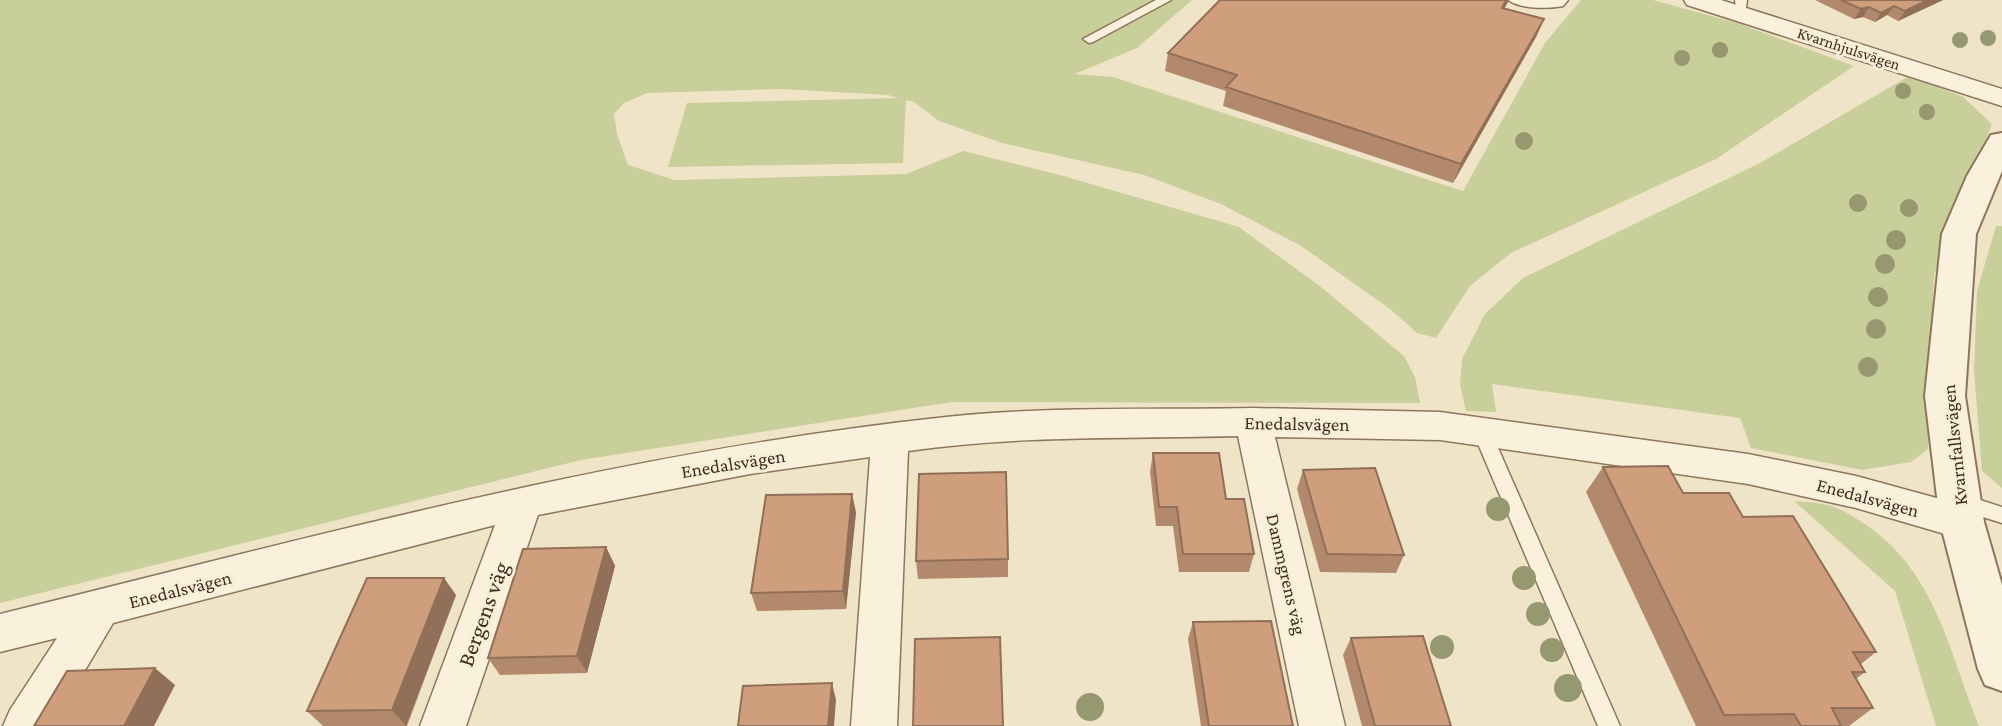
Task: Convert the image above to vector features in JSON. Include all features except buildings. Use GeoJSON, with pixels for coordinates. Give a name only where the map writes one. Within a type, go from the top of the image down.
{"type":"FeatureCollection","features":[{"type":"Feature","properties":{"kind":"street","name":"Kvarnhjulsvägen"},"geometry":{"type":"LineString","coordinates":[[1696,0],[1741,6],[2002,98]]}},
{"type":"Feature","properties":{"kind":"street","name":"Kvarnfallsvägen"},"geometry":{"type":"LineString","coordinates":[[2002,142],[1983,176],[1959,234],[1945,396],[1960,511],[2002,669]]}},
{"type":"Feature","properties":{"kind":"street","name":"Enedalsvägen"},"geometry":{"type":"LineString","coordinates":[[0,633],[523,502],[750,459],[890,439],[1012,426],[1253,422],[1440,426],[1748,469],[1960,511]]}},
{"type":"Feature","properties":{"kind":"street","name":"Dammgrens väg"},"geometry":{"type":"LineString","coordinates":[[1253,422],[1322,726]]}},
{"type":"Feature","properties":{"kind":"street"},"geometry":{"type":"LineString","coordinates":[[874,726],[890,439]]}},
{"type":"Feature","properties":{"kind":"street","name":"Bergens väg"},"geometry":{"type":"LineString","coordinates":[[443,726],[523,502]]}},
{"type":"Feature","properties":{"kind":"street"},"geometry":{"type":"LineString","coordinates":[[26,726],[99,609]]}},
{"type":"Feature","properties":{"kind":"lane"},"geometry":{"type":"LineString","coordinates":[[1089,39],[1165,0]]}},
{"type":"Feature","properties":{"kind":"lane"},"geometry":{"type":"LineString","coordinates":[[1514,0],[1542,5],[1559,3],[1562,0]]}},
{"type":"Feature","properties":{"kind":"lane"},"geometry":{"type":"LineString","coordinates":[[1482,432],[1609,726]]}},
{"type":"Feature","properties":{"kind":"lane"},"geometry":{"type":"LineString","coordinates":[[1960,511],[2002,515]]}},
{"type":"Feature","properties":{"kind":"green space"},"geometry":{"type":"Polygon","coordinates":[[[0,0],[1192,0],[1137,48],[1075,74],[1113,77],[1463,191],[1545,43],[1581,0],[1653,0],[1737,23],[1854,66],[1716,159],[1511,253],[1470,286],[1436,338],[1417,333],[1390,309],[1301,246],[1221,204],[1144,175],[1002,143],[939,121],[914,102],[906,100],[903,163],[668,167],[687,103],[899,98],[888,95],[781,89],[647,93],[624,103],[614,114],[617,134],[628,165],[675,180],[906,174],[963,151],[1060,175],[1239,227],[1321,287],[1404,356],[1415,377],[1420,403],[952,402],[581,460],[0,603],[0,0]]]}},
{"type":"Feature","properties":{"kind":"green space"},"geometry":{"type":"Polygon","coordinates":[[[1911,75],[1963,97],[1992,124],[1934,275],[1928,449],[1911,462],[1862,470],[1751,448],[1740,418],[1492,384],[1496,412],[1466,411],[1460,384],[1462,359],[1485,314],[1523,278],[1760,163],[1911,75]]]}},
{"type":"Feature","properties":{"kind":"green space"},"geometry":{"type":"Polygon","coordinates":[[[1996,226],[2002,226],[2002,488],[1982,471],[1974,371],[1977,291],[1996,226]]]}},
{"type":"Feature","properties":{"kind":"green space"},"geometry":{"type":"Polygon","coordinates":[[[1794,501],[1823,504],[1849,514],[1892,546],[1926,592],[1949,644],[1979,726],[1936,726],[1895,591],[1794,501]]]}}]}
